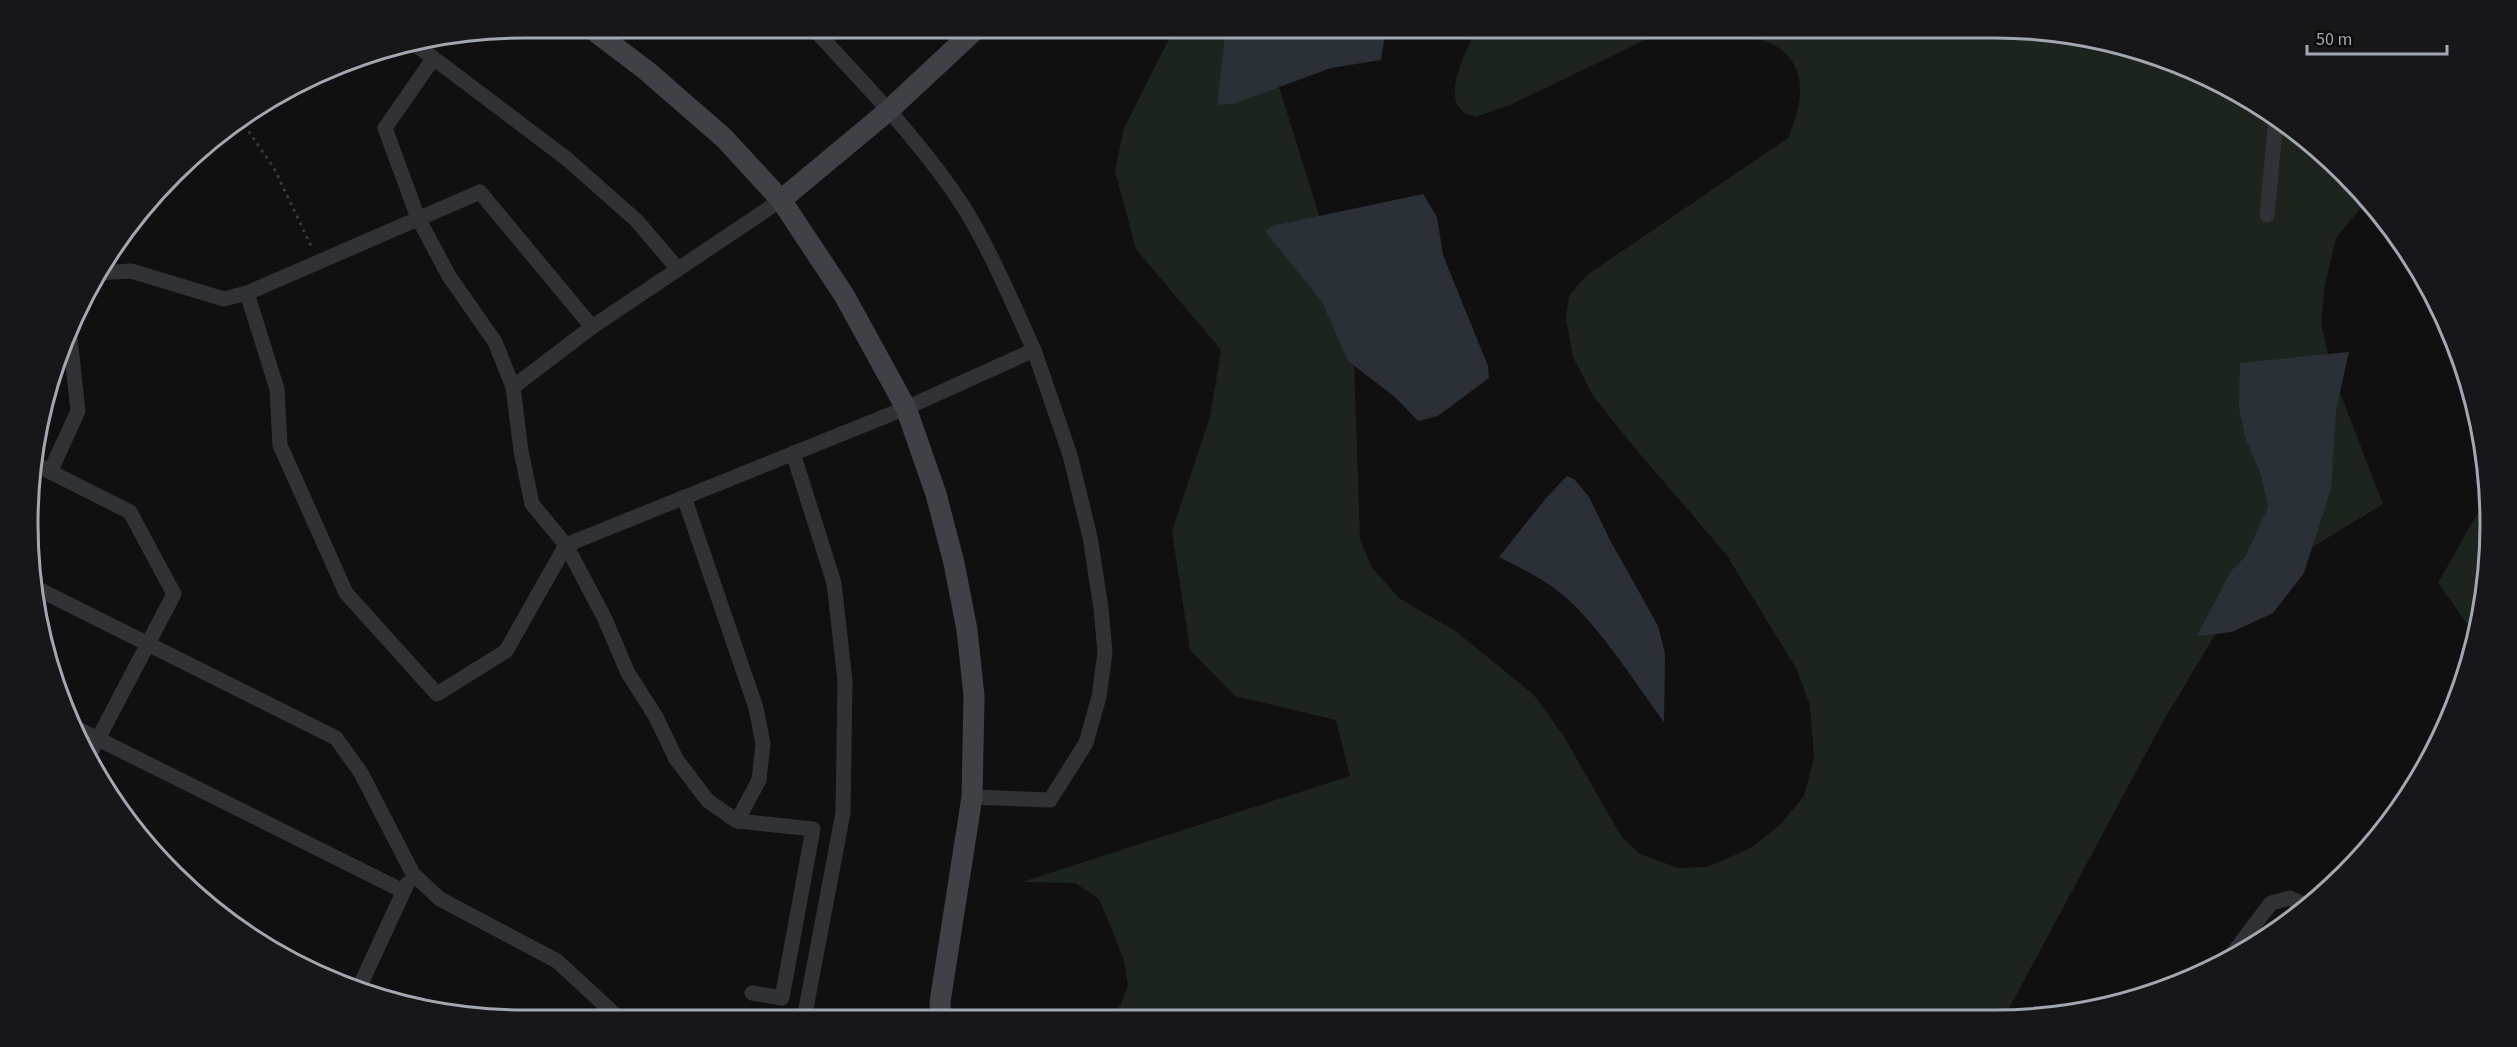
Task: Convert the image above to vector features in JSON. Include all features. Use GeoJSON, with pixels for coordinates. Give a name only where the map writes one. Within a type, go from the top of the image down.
{"type":"FeatureCollection","features":[{"type":"Feature","properties":{"kind":"street"},"geometry":{"type":"LineString","coordinates":[[604,38],[647,71],[724,138],[781,200],[844,295],[906,408],[936,494],[954,563],[967,630],[974,696],[972,797],[940,1010]]}},
{"type":"Feature","properties":{"kind":"street"},"geometry":{"type":"LineString","coordinates":[[822,38],[888,111],[963,206],[998,272],[1034,350],[1070,455],[1090,537],[1105,652],[1100,686],[1086,743],[1050,800],[972,797]]}},
{"type":"Feature","properties":{"kind":"street"},"geometry":{"type":"LineString","coordinates":[[513,387],[592,327],[781,200],[888,111],[966,38]]}},
{"type":"Feature","properties":{"kind":"street"},"geometry":{"type":"LineString","coordinates":[[421,49],[567,159],[636,220],[678,269]]}},
{"type":"Feature","properties":{"kind":"street"},"geometry":{"type":"LineString","coordinates":[[433,59],[385,128],[418,218],[449,276],[495,342],[513,387],[521,451],[532,504],[566,545],[604,617],[627,673],[656,717],[676,759],[708,801],[737,821],[813,830],[782,998],[752,993]]}},
{"type":"Feature","properties":{"kind":"street"},"geometry":{"type":"LineString","coordinates":[[2266,215],[2275,127]]}},
{"type":"Feature","properties":{"kind":"street"},"geometry":{"type":"LineString","coordinates":[[108,272],[131,271],[224,299],[247,293],[480,192],[592,327]]}},
{"type":"Feature","properties":{"kind":"street"},"geometry":{"type":"LineString","coordinates":[[247,293],[277,389],[280,445],[346,593],[437,694],[506,651],[566,545],[906,408],[1034,350]]}},
{"type":"Feature","properties":{"kind":"street"},"geometry":{"type":"LineString","coordinates":[[50,472],[78,411],[71,346]]}},
{"type":"Feature","properties":{"kind":"street"},"geometry":{"type":"LineString","coordinates":[[793,453],[834,583],[846,681],[843,813],[806,1010]]}},
{"type":"Feature","properties":{"kind":"street"},"geometry":{"type":"LineString","coordinates":[[41,467],[130,512],[174,594],[93,748]]}},
{"type":"Feature","properties":{"kind":"street"},"geometry":{"type":"LineString","coordinates":[[684,497],[756,708],[763,744],[759,780],[737,821]]}},
{"type":"Feature","properties":{"kind":"street"},"geometry":{"type":"LineString","coordinates":[[43,591],[336,738],[361,773],[413,874],[440,899],[557,961],[610,1010]]}},
{"type":"Feature","properties":{"kind":"street"},"geometry":{"type":"LineString","coordinates":[[86,733],[403,891]]}},
{"type":"Feature","properties":{"kind":"street"},"geometry":{"type":"LineString","coordinates":[[362,982],[413,874]]}},
{"type":"Feature","properties":{"kind":"street"},"geometry":{"type":"LineString","coordinates":[[2243,940],[2271,903],[2290,898],[2298,902]]}},
{"type":"Feature","properties":{"kind":"path"},"geometry":{"type":"LineString","coordinates":[[244,125],[274,168],[318,261]]}},
{"type":"Feature","properties":{"kind":"shaded area"},"geometry":{"type":"Polygon","coordinates":[[[1169,38],[1260,38],[1271,61],[1349,312],[1354,362],[1360,540],[1373,569],[1400,599],[1454,630],[1533,694],[1563,735],[1621,836],[1640,854],[1678,868],[1707,867],[1749,849],[1780,825],[1804,796],[1814,758],[1810,705],[1796,668],[1726,554],[1593,396],[1573,357],[1566,320],[1569,296],[1587,275],[1788,138],[1797,114],[1799,77],[1788,56],[1777,47],[1756,38],[1994,38],[2057,42],[2119,54],[2150,63],[2208,88],[2264,119],[2314,158],[2362,206],[2336,238],[2325,285],[2321,323],[2332,372],[2383,504],[2296,557],[2254,592],[2213,638],[2161,725],[2009,1009],[1116,1010],[1128,986],[1124,960],[1099,899],[1075,883],[1022,882],[1350,776],[1336,720],[1235,696],[1190,650],[1172,531],[1210,417],[1221,350],[1136,249],[1115,171],[1124,128],[1169,38]]]}},
{"type":"Feature","properties":{"kind":"shaded area"},"geometry":{"type":"Polygon","coordinates":[[[1225,38],[1384,38],[1381,60],[1331,68],[1236,103],[1217,105],[1225,38]]]}},
{"type":"Feature","properties":{"kind":"shaded area"},"geometry":{"type":"Polygon","coordinates":[[[1472,38],[1649,38],[1510,105],[1475,117],[1462,111],[1455,93],[1463,57],[1472,38]]]}},
{"type":"Feature","properties":{"kind":"shaded area"},"geometry":{"type":"Polygon","coordinates":[[[1423,194],[1437,217],[1443,255],[1488,366],[1489,378],[1438,416],[1418,421],[1396,398],[1348,361],[1322,302],[1265,231],[1272,226],[1423,194]]]}},
{"type":"Feature","properties":{"kind":"shaded area"},"geometry":{"type":"Polygon","coordinates":[[[2349,352],[2336,410],[2331,489],[2304,573],[2273,613],[2232,632],[2197,636],[2231,571],[2245,557],[2268,507],[2261,475],[2245,437],[2239,407],[2240,363],[2349,352]]]}},
{"type":"Feature","properties":{"kind":"shaded area"},"geometry":{"type":"Polygon","coordinates":[[[1567,476],[1574,479],[1589,497],[1658,626],[1665,654],[1664,722],[1609,646],[1573,604],[1548,584],[1499,557],[1546,498],[1567,476]]]}},
{"type":"Feature","properties":{"kind":"shaded area"},"geometry":{"type":"Polygon","coordinates":[[[2479,510],[2475,587],[2468,626],[2438,583],[2479,510]]]}}]}
